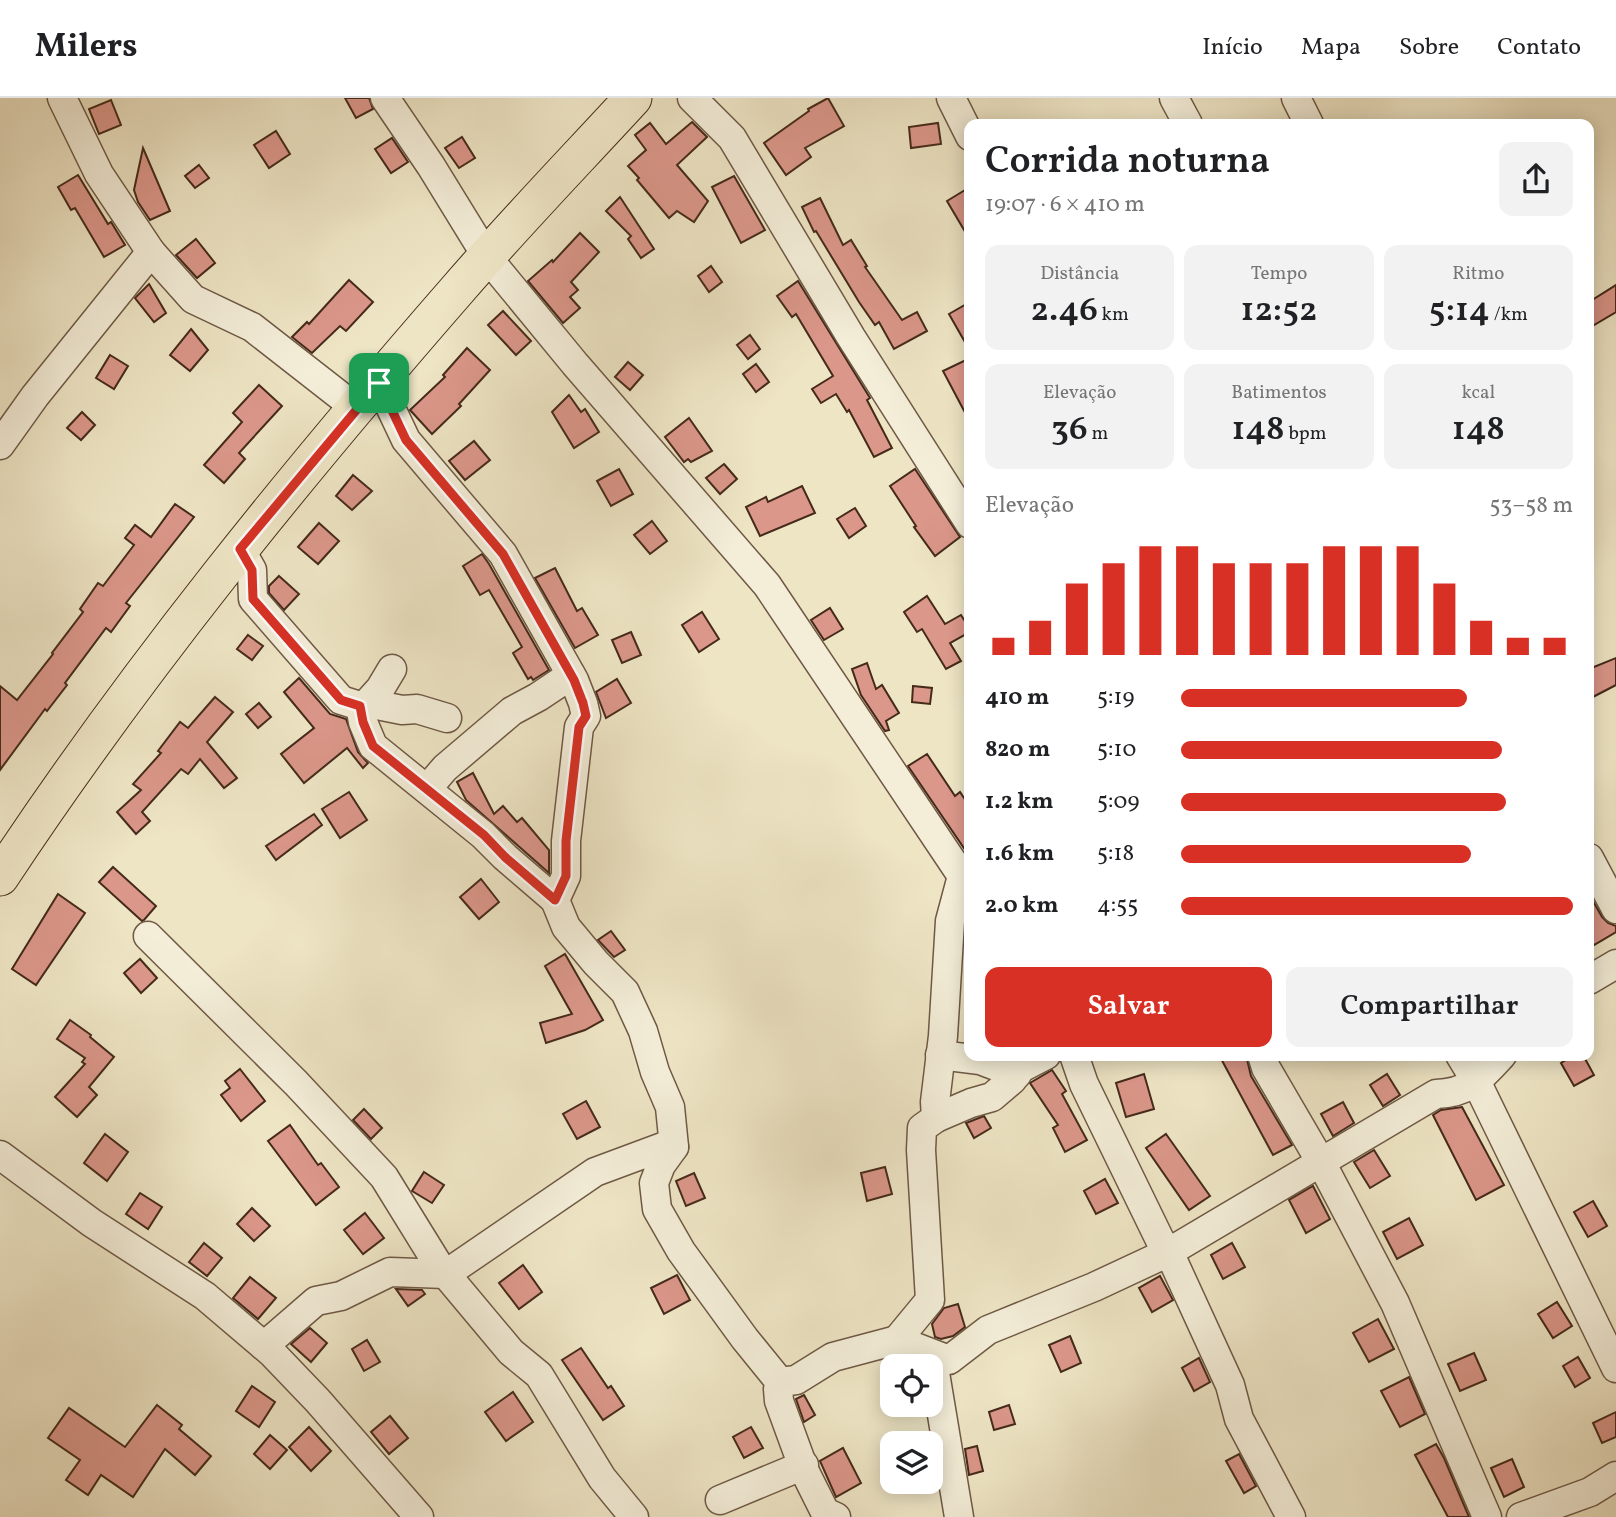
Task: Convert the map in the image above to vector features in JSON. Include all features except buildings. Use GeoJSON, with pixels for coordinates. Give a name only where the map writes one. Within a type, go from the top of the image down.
{"type":"FeatureCollection","features":[{"type":"Feature","properties":{"kind":"main road"},"geometry":{"type":"LineString","coordinates":[[0,877],[48,805],[240,549],[487,257],[633,98]]}},
{"type":"Feature","properties":{"kind":"street"},"geometry":{"type":"LineString","coordinates":[[62,98],[99,174],[151,252],[193,299],[252,327],[368,396],[503,554],[571,675],[586,716],[579,727],[577,739],[566,841],[566,876],[555,900]]}},
{"type":"Feature","properties":{"kind":"street"},"geometry":{"type":"LineString","coordinates":[[385,98],[487,257],[575,364],[767,584],[964,876]]}},
{"type":"Feature","properties":{"kind":"street"},"geometry":{"type":"LineString","coordinates":[[692,98],[732,138],[851,337],[964,515]]}},
{"type":"Feature","properties":{"kind":"street"},"geometry":{"type":"LineString","coordinates":[[951,98],[964,124]]}},
{"type":"Feature","properties":{"kind":"street"},"geometry":{"type":"LineString","coordinates":[[1174,98],[1185,119]]}},
{"type":"Feature","properties":{"kind":"street"},"geometry":{"type":"LineString","coordinates":[[1296,98],[1306,119]]}},
{"type":"Feature","properties":{"kind":"street"},"geometry":{"type":"LineString","coordinates":[[3,435],[151,252]]}},
{"type":"Feature","properties":{"kind":"street"},"geometry":{"type":"LineString","coordinates":[[240,549],[252,570],[253,599],[341,700],[360,706],[417,709],[447,718]]}},
{"type":"Feature","properties":{"kind":"street"},"geometry":{"type":"LineString","coordinates":[[392,669],[380,689],[364,706],[363,722],[373,746],[484,835],[555,900],[566,927],[625,992],[643,1031],[670,1107],[674,1147],[661,1165],[654,1183],[657,1209],[681,1251],[780,1382]]}},
{"type":"Feature","properties":{"kind":"street"},"geometry":{"type":"LineString","coordinates":[[427,789],[444,768],[512,711],[571,675]]}},
{"type":"Feature","properties":{"kind":"street"},"geometry":{"type":"LineString","coordinates":[[1594,867],[1616,909]]}},
{"type":"Feature","properties":{"kind":"street"},"geometry":{"type":"LineString","coordinates":[[936,1118],[935,1102],[950,921],[964,884]]}},
{"type":"Feature","properties":{"kind":"street"},"geometry":{"type":"LineString","coordinates":[[148,936],[296,1083],[384,1177],[446,1273],[511,1352],[539,1375],[602,1478],[634,1517]]}},
{"type":"Feature","properties":{"kind":"street"},"geometry":{"type":"LineString","coordinates":[[1594,977],[1616,964]]}},
{"type":"Feature","properties":{"kind":"street"},"geometry":{"type":"LineString","coordinates":[[940,1055],[964,1058]]}},
{"type":"Feature","properties":{"kind":"street"},"geometry":{"type":"LineString","coordinates":[[983,1061],[1017,1074]]}},
{"type":"Feature","properties":{"kind":"street"},"geometry":{"type":"LineString","coordinates":[[780,1382],[796,1380],[834,1357],[897,1340],[930,1300],[922,1128],[936,1118],[992,1097],[1021,1068],[1034,1061]]}},
{"type":"Feature","properties":{"kind":"street"},"geometry":{"type":"LineString","coordinates":[[1076,1061],[1084,1084],[1160,1240],[1169,1252],[1230,1385],[1239,1419],[1291,1517]]}},
{"type":"Feature","properties":{"kind":"street"},"geometry":{"type":"LineString","coordinates":[[1264,1061],[1395,1303],[1487,1517]]}},
{"type":"Feature","properties":{"kind":"street"},"geometry":{"type":"LineString","coordinates":[[1464,1061],[1477,1083],[1616,1368]]}},
{"type":"Feature","properties":{"kind":"street"},"geometry":{"type":"LineString","coordinates":[[943,1358],[949,1360],[988,1330],[1094,1287],[1169,1252],[1322,1164],[1436,1094],[1452,1094],[1477,1083],[1497,1061]]}},
{"type":"Feature","properties":{"kind":"street"},"geometry":{"type":"LineString","coordinates":[[264,1346],[316,1301],[341,1296],[390,1272],[446,1273],[595,1172],[665,1146],[674,1147]]}},
{"type":"Feature","properties":{"kind":"street"},"geometry":{"type":"LineString","coordinates":[[0,1155],[92,1223],[205,1296],[264,1346],[318,1401],[419,1517]]}},
{"type":"Feature","properties":{"kind":"street"},"geometry":{"type":"LineString","coordinates":[[897,1340],[931,1354]]}},
{"type":"Feature","properties":{"kind":"street"},"geometry":{"type":"LineString","coordinates":[[780,1382],[779,1402],[805,1472],[825,1512],[836,1517]]}},
{"type":"Feature","properties":{"kind":"street"},"geometry":{"type":"LineString","coordinates":[[943,1417],[959,1517]]}},
{"type":"Feature","properties":{"kind":"street"},"geometry":{"type":"LineString","coordinates":[[720,1500],[804,1465]]}},
{"type":"Feature","properties":{"kind":"street"},"geometry":{"type":"LineString","coordinates":[[1521,1517],[1579,1496],[1616,1476]]}},
{"type":"Feature","properties":{"kind":"route"},"geometry":{"type":"LineString","coordinates":[[379,383],[406,440],[503,554],[574,680],[583,703],[586,716],[579,727],[566,841],[566,876],[555,900],[484,835],[373,746],[360,706],[341,700],[253,599],[252,570],[240,549],[379,383]]}}]}
